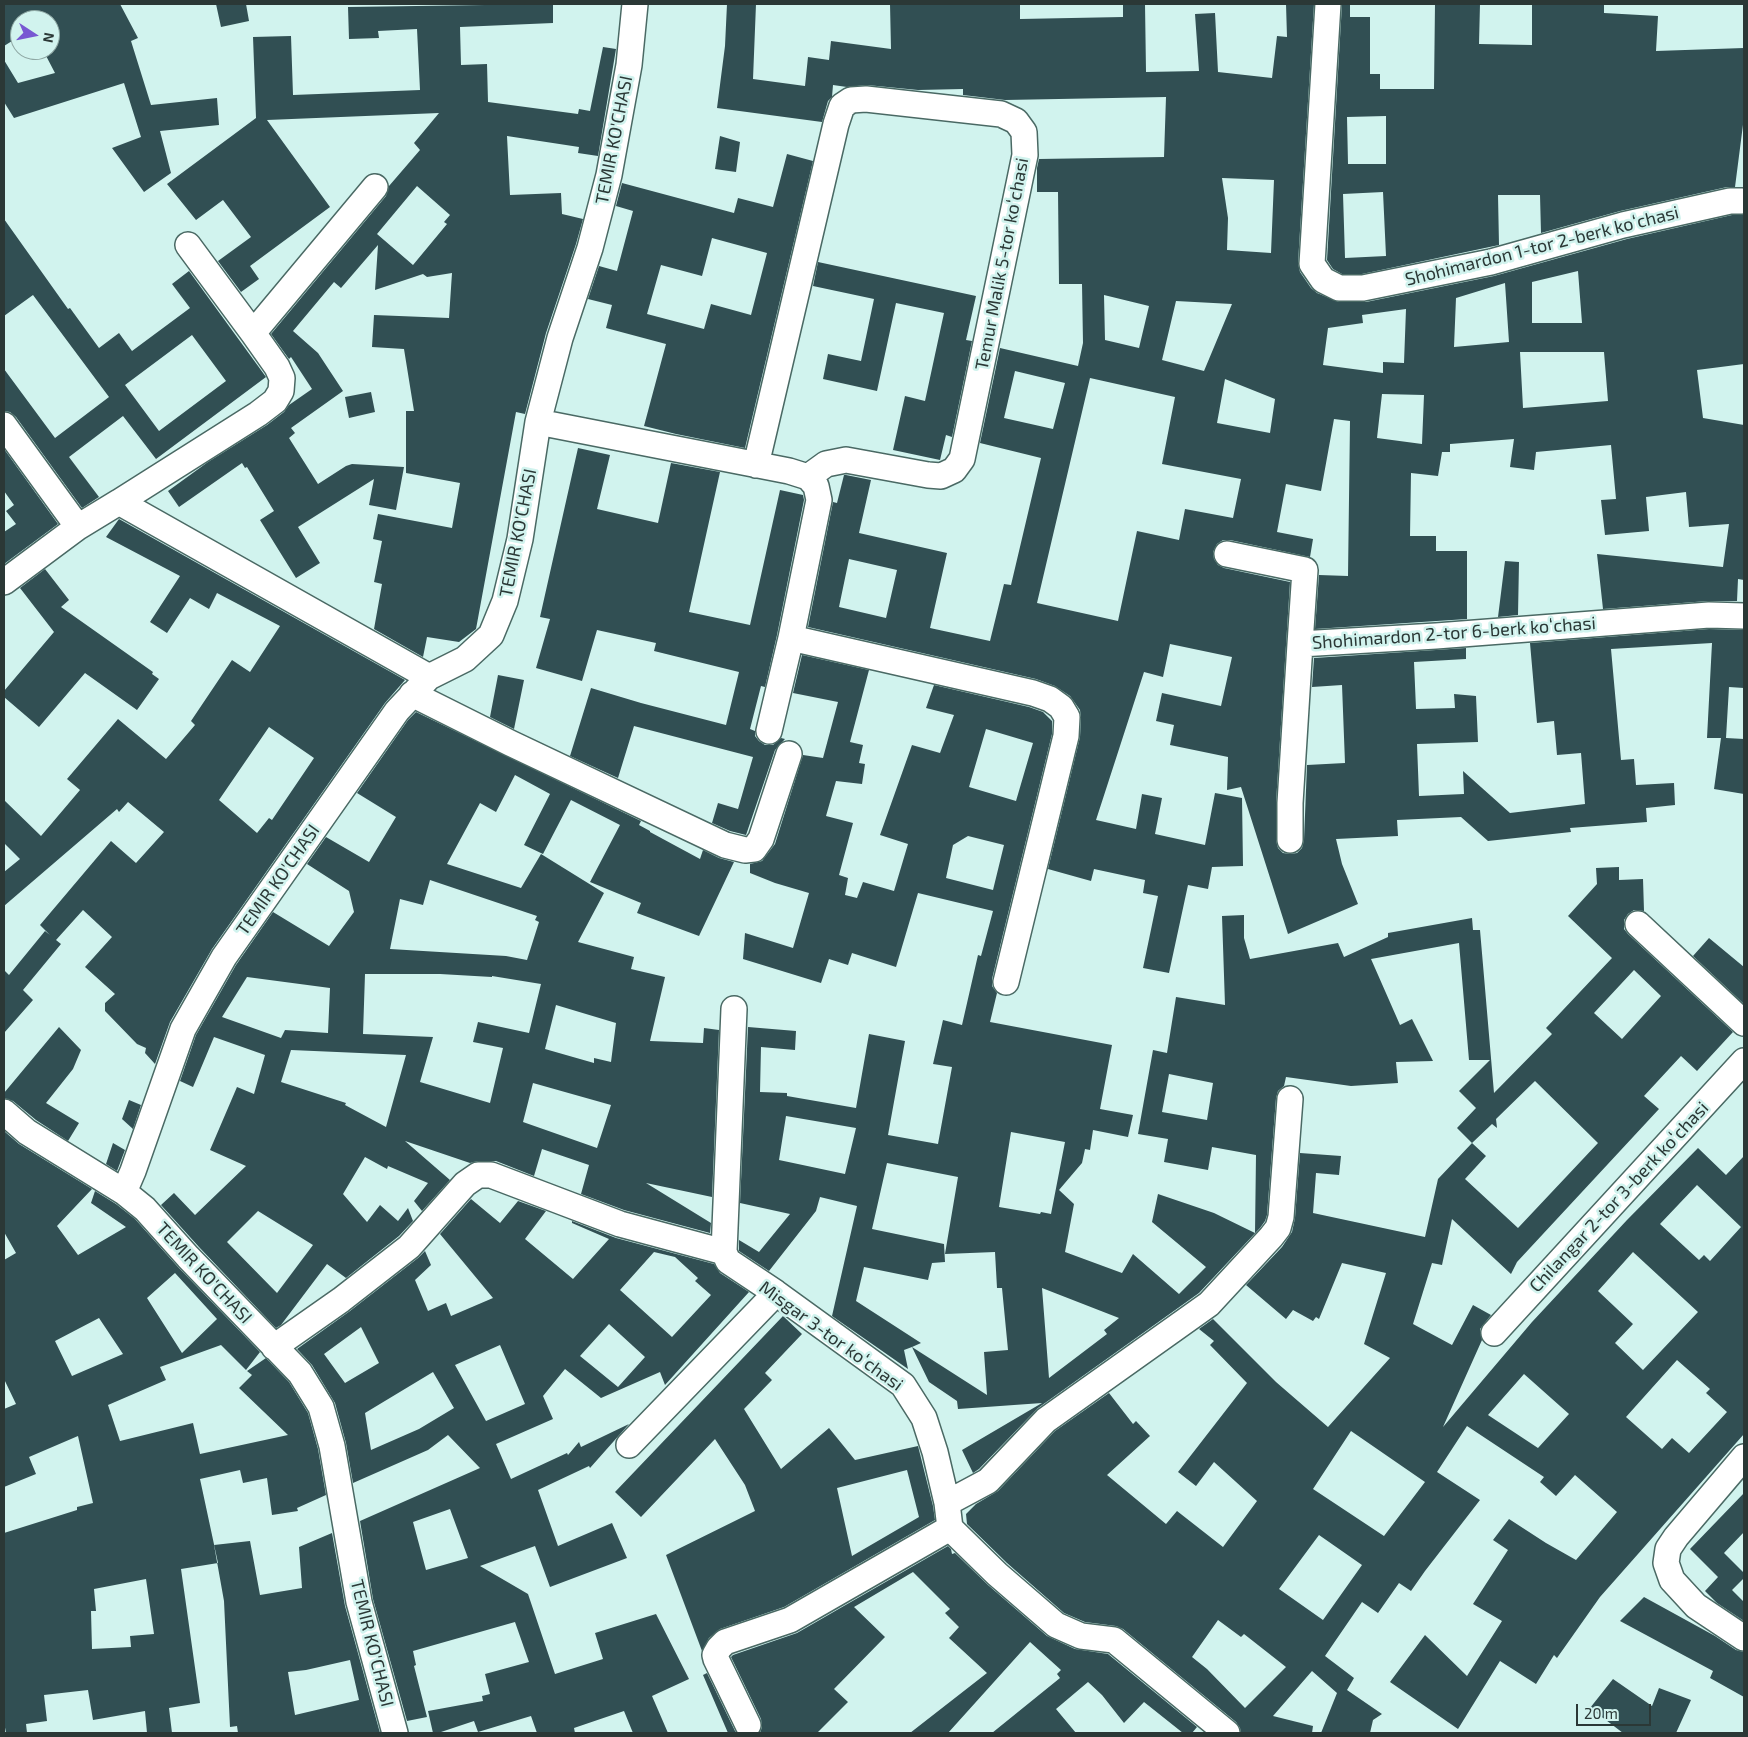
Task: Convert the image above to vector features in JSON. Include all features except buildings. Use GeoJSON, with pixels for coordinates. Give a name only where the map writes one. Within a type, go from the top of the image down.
{"type":"FeatureCollection","features":[{"type":"Feature","properties":{"kind":"street","name":"TEMIR KO'CHASI"},"geometry":{"type":"LineString","coordinates":[[395,1733],[359,1602],[332,1446],[321,1407],[300,1373],[144,1209],[124,1192],[183,1029],[224,956],[397,711],[421,685],[465,659],[491,635],[505,602],[520,539],[538,422],[560,338],[590,248],[610,175],[629,65],[635,4]]}},
{"type":"Feature","properties":{"kind":"street","name":"Shohimardon 1-tor 2-berk koʻchasi"},"geometry":{"type":"LineString","coordinates":[[1328,4],[1312,264],[1323,280],[1339,288],[1363,288],[1491,262],[1622,224],[1730,201],[1744,195]]}},
{"type":"Feature","properties":{"kind":"street","name":"Temur Malik 5-tor koʻchasi"},"geometry":{"type":"LineString","coordinates":[[756,465],[836,124],[842,106],[851,100],[866,98],[1001,114],[1016,121],[1024,132],[1025,155],[962,459],[954,470],[941,476],[846,460],[826,464],[808,477]]}},
{"type":"Feature","properties":{"kind":"street"},"geometry":{"type":"LineString","coordinates":[[253,333],[375,187]]}},
{"type":"Feature","properties":{"kind":"street"},"geometry":{"type":"LineString","coordinates":[[4,582],[78,528],[276,401],[281,391],[282,378],[278,366],[188,245]]}},
{"type":"Feature","properties":{"kind":"street"},"geometry":{"type":"LineString","coordinates":[[538,422],[789,471],[808,477],[816,486],[820,500],[769,731]]}},
{"type":"Feature","properties":{"kind":"street"},"geometry":{"type":"LineString","coordinates":[[4,425],[78,528]]}},
{"type":"Feature","properties":{"kind":"street"},"geometry":{"type":"LineString","coordinates":[[119,502],[421,685],[510,743],[725,846],[745,850],[754,849],[762,840],[789,754]]}},
{"type":"Feature","properties":{"kind":"street"},"geometry":{"type":"LineString","coordinates":[[1227,554],[1305,570],[1300,644]]}},
{"type":"Feature","properties":{"kind":"street","name":"Shohimardon 2-tor 6-berk koʻchasi"},"geometry":{"type":"LineString","coordinates":[[1290,840],[1290,803],[1300,644],[1436,636],[1709,615],[1744,616]]}},
{"type":"Feature","properties":{"kind":"street"},"geometry":{"type":"LineString","coordinates":[[791,638],[1033,693],[1061,707],[1067,717],[1066,736],[1006,982]]}},
{"type":"Feature","properties":{"kind":"street"},"geometry":{"type":"LineString","coordinates":[[1638,924],[1744,1023]]}},
{"type":"Feature","properties":{"kind":"street"},"geometry":{"type":"LineString","coordinates":[[274,1347],[341,1300],[410,1247],[465,1184],[478,1174],[491,1175],[620,1224],[724,1252],[734,1009]]}},
{"type":"Feature","properties":{"kind":"street","name":"Chilangar 2-tor 3-berk koʻchasi"},"geometry":{"type":"LineString","coordinates":[[1494,1334],[1744,1061]]}},
{"type":"Feature","properties":{"kind":"street"},"geometry":{"type":"LineString","coordinates":[[947,1503],[988,1482],[1046,1420],[1209,1304],[1272,1238],[1278,1228],[1281,1217],[1290,1099]]}},
{"type":"Feature","properties":{"kind":"street"},"geometry":{"type":"LineString","coordinates":[[4,1112],[27,1132],[124,1192]]}},
{"type":"Feature","properties":{"kind":"street","name":"Misgar 3-tor koʻchasi"},"geometry":{"type":"LineString","coordinates":[[724,1252],[728,1261],[776,1293],[903,1385],[924,1418],[935,1452],[947,1503],[950,1528]]}},
{"type":"Feature","properties":{"kind":"street"},"geometry":{"type":"LineString","coordinates":[[629,1445],[776,1293]]}},
{"type":"Feature","properties":{"kind":"street"},"geometry":{"type":"LineString","coordinates":[[1744,1457],[1676,1536],[1668,1549],[1666,1563],[1672,1580],[1696,1606],[1744,1638]]}},
{"type":"Feature","properties":{"kind":"street"},"geometry":{"type":"LineString","coordinates":[[748,1725],[716,1659],[715,1655],[725,1642],[790,1620],[950,1528],[997,1574],[1056,1625],[1080,1636],[1114,1640],[1227,1733]]}}]}
